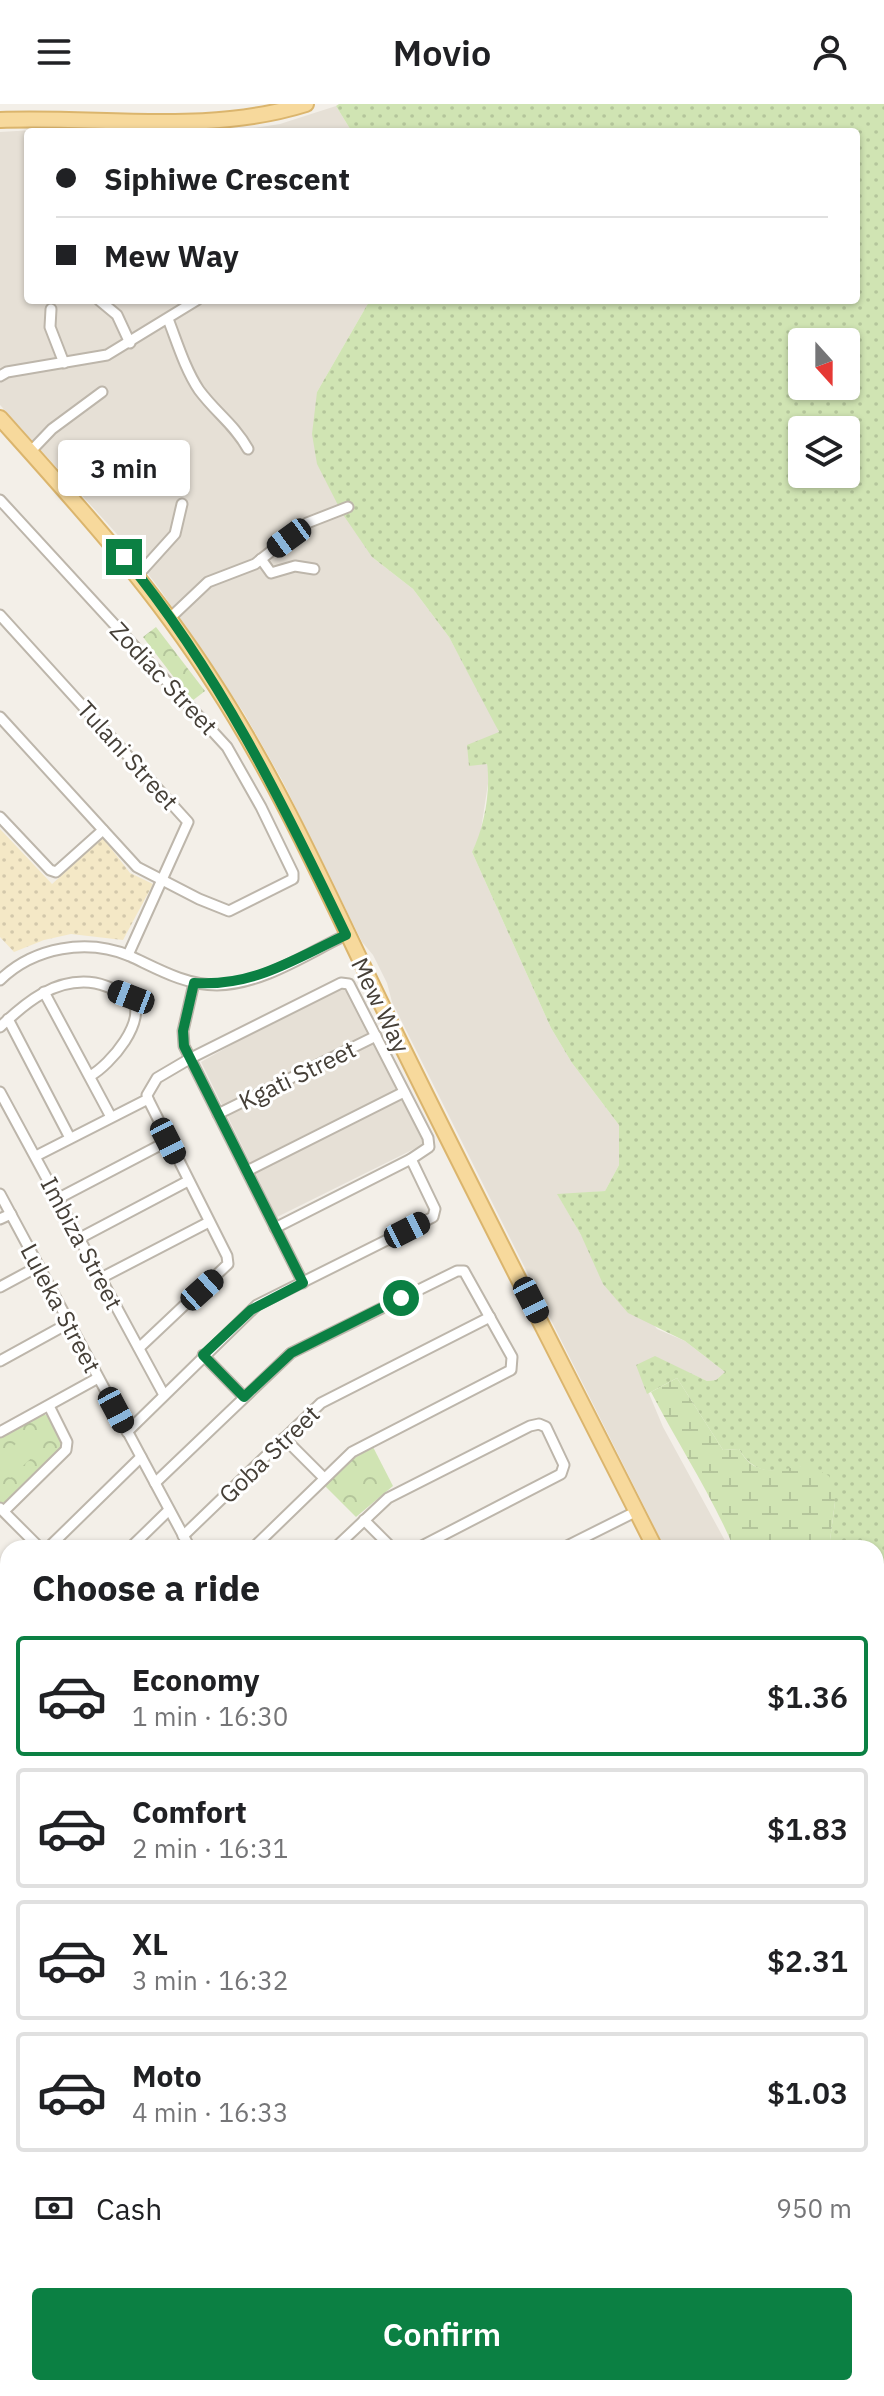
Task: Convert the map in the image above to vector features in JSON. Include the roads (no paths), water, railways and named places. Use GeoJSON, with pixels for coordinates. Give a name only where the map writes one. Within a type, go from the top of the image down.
{"type":"FeatureCollection","features":[{"type":"Feature","properties":{"kind":"main road"},"geometry":{"type":"LineString","coordinates":[[0,120],[49,118],[212,122],[306,104]]}},
{"type":"Feature","properties":{"kind":"main road","name":"Mew Way"},"geometry":{"type":"LineString","coordinates":[[0,418],[138,575],[241,727],[651,1540]]}},
{"type":"Feature","properties":{"kind":"street"},"geometry":{"type":"LineString","coordinates":[[104,304],[117,315],[130,343]]}},
{"type":"Feature","properties":{"kind":"street"},"geometry":{"type":"LineString","coordinates":[[0,376],[78,358],[107,355],[191,304]]}},
{"type":"Feature","properties":{"kind":"street"},"geometry":{"type":"LineString","coordinates":[[51,309],[50,327],[64,363]]}},
{"type":"Feature","properties":{"kind":"street"},"geometry":{"type":"LineString","coordinates":[[168,319],[198,388],[214,409],[238,430],[248,449]]}},
{"type":"Feature","properties":{"kind":"street"},"geometry":{"type":"LineString","coordinates":[[30,452],[52,429],[102,392]]}},
{"type":"Feature","properties":{"kind":"street","name":"Zodiac Street"},"geometry":{"type":"LineString","coordinates":[[0,500],[227,747],[294,874],[289,883],[229,911],[164,880]]}},
{"type":"Feature","properties":{"kind":"street"},"geometry":{"type":"LineString","coordinates":[[138,575],[175,534],[182,504]]}},
{"type":"Feature","properties":{"kind":"street"},"geometry":{"type":"LineString","coordinates":[[170,618],[208,582],[249,567],[307,523],[348,507]]}},
{"type":"Feature","properties":{"kind":"street"},"geometry":{"type":"LineString","coordinates":[[261,559],[271,573],[295,566],[314,569]]}},
{"type":"Feature","properties":{"kind":"street","name":"Tulani Street"},"geometry":{"type":"LineString","coordinates":[[0,615],[187,820],[188,826],[128,955]]}},
{"type":"Feature","properties":{"kind":"street"},"geometry":{"type":"LineString","coordinates":[[0,717],[137,867],[164,880]]}},
{"type":"Feature","properties":{"kind":"street"},"geometry":{"type":"LineString","coordinates":[[0,817],[50,870],[56,872],[103,830]]}},
{"type":"Feature","properties":{"kind":"street"},"geometry":{"type":"LineString","coordinates":[[0,980],[27,960],[71,947],[101,948],[128,955],[194,983],[218,985],[257,977],[346,935]]}},
{"type":"Feature","properties":{"kind":"street"},"geometry":{"type":"LineString","coordinates":[[0,1027],[33,997],[61,985],[95,983],[131,997],[136,1009],[130,1032],[103,1069],[90,1076]]}},
{"type":"Feature","properties":{"kind":"street"},"geometry":{"type":"LineString","coordinates":[[194,983],[183,1031],[184,1046],[303,1283]]}},
{"type":"Feature","properties":{"kind":"street"},"geometry":{"type":"LineString","coordinates":[[139,1348],[228,1264],[227,1256],[147,1095],[157,1078],[191,1058],[341,983],[349,984],[429,1143],[426,1151],[275,1228]]}},
{"type":"Feature","properties":{"kind":"street"},"geometry":{"type":"LineString","coordinates":[[44,992],[111,1117]]}},
{"type":"Feature","properties":{"kind":"street"},"geometry":{"type":"LineString","coordinates":[[8,1019],[70,1138]]}},
{"type":"Feature","properties":{"kind":"street","name":"Kgati Street"},"geometry":{"type":"LineString","coordinates":[[218,1114],[376,1036]]}},
{"type":"Feature","properties":{"kind":"street","name":"Imbiza Street"},"geometry":{"type":"LineString","coordinates":[[0,1092],[164,1395]]}},
{"type":"Feature","properties":{"kind":"street"},"geometry":{"type":"LineString","coordinates":[[247,1171],[404,1092]]}},
{"type":"Feature","properties":{"kind":"street"},"geometry":{"type":"LineString","coordinates":[[36,1156],[148,1099]]}},
{"type":"Feature","properties":{"kind":"street"},"geometry":{"type":"LineString","coordinates":[[59,1198],[168,1141]]}},
{"type":"Feature","properties":{"kind":"street"},"geometry":{"type":"LineString","coordinates":[[127,1432],[251,1310],[433,1217],[435,1209],[411,1159]]}},
{"type":"Feature","properties":{"kind":"street"},"geometry":{"type":"LineString","coordinates":[[80,1238],[188,1181]]}},
{"type":"Feature","properties":{"kind":"street","name":"Luleka Street"},"geometry":{"type":"LineString","coordinates":[[0,1194],[185,1540]]}},
{"type":"Feature","properties":{"kind":"street"},"geometry":{"type":"LineString","coordinates":[[0,1219],[11,1214]]}},
{"type":"Feature","properties":{"kind":"street"},"geometry":{"type":"LineString","coordinates":[[101,1278],[209,1222]]}},
{"type":"Feature","properties":{"kind":"street"},"geometry":{"type":"LineString","coordinates":[[0,1287],[39,1266]]}},
{"type":"Feature","properties":{"kind":"street"},"geometry":{"type":"LineString","coordinates":[[155,1483],[291,1353],[457,1271],[467,1274],[512,1357],[511,1370],[357,1448],[261,1540]]}},
{"type":"Feature","properties":{"kind":"street","name":"Goba Street"},"geometry":{"type":"LineString","coordinates":[[183,1536],[321,1403],[490,1317]]}},
{"type":"Feature","properties":{"kind":"street"},"geometry":{"type":"LineString","coordinates":[[0,1361],[69,1323]]}},
{"type":"Feature","properties":{"kind":"street"},"geometry":{"type":"LineString","coordinates":[[203,1355],[244,1397]]}},
{"type":"Feature","properties":{"kind":"street"},"geometry":{"type":"LineString","coordinates":[[0,1432],[98,1378]]}},
{"type":"Feature","properties":{"kind":"street"},"geometry":{"type":"LineString","coordinates":[[32,1540],[2,1509],[66,1450],[67,1442],[49,1406]]}},
{"type":"Feature","properties":{"kind":"street"},"geometry":{"type":"LineString","coordinates":[[343,1540],[388,1498],[403,1489],[530,1426],[539,1424],[546,1427],[564,1465],[561,1474],[433,1540]]}},
{"type":"Feature","properties":{"kind":"street"},"geometry":{"type":"LineString","coordinates":[[284,1438],[324,1478]]}},
{"type":"Feature","properties":{"kind":"street"},"geometry":{"type":"LineString","coordinates":[[56,1540],[141,1457]]}},
{"type":"Feature","properties":{"kind":"street"},"geometry":{"type":"LineString","coordinates":[[138,1540],[169,1510]]}},
{"type":"Feature","properties":{"kind":"street"},"geometry":{"type":"LineString","coordinates":[[579,1540],[637,1511]]}},
{"type":"Feature","properties":{"kind":"street"},"geometry":{"type":"LineString","coordinates":[[364,1520],[384,1540]]}}]}
